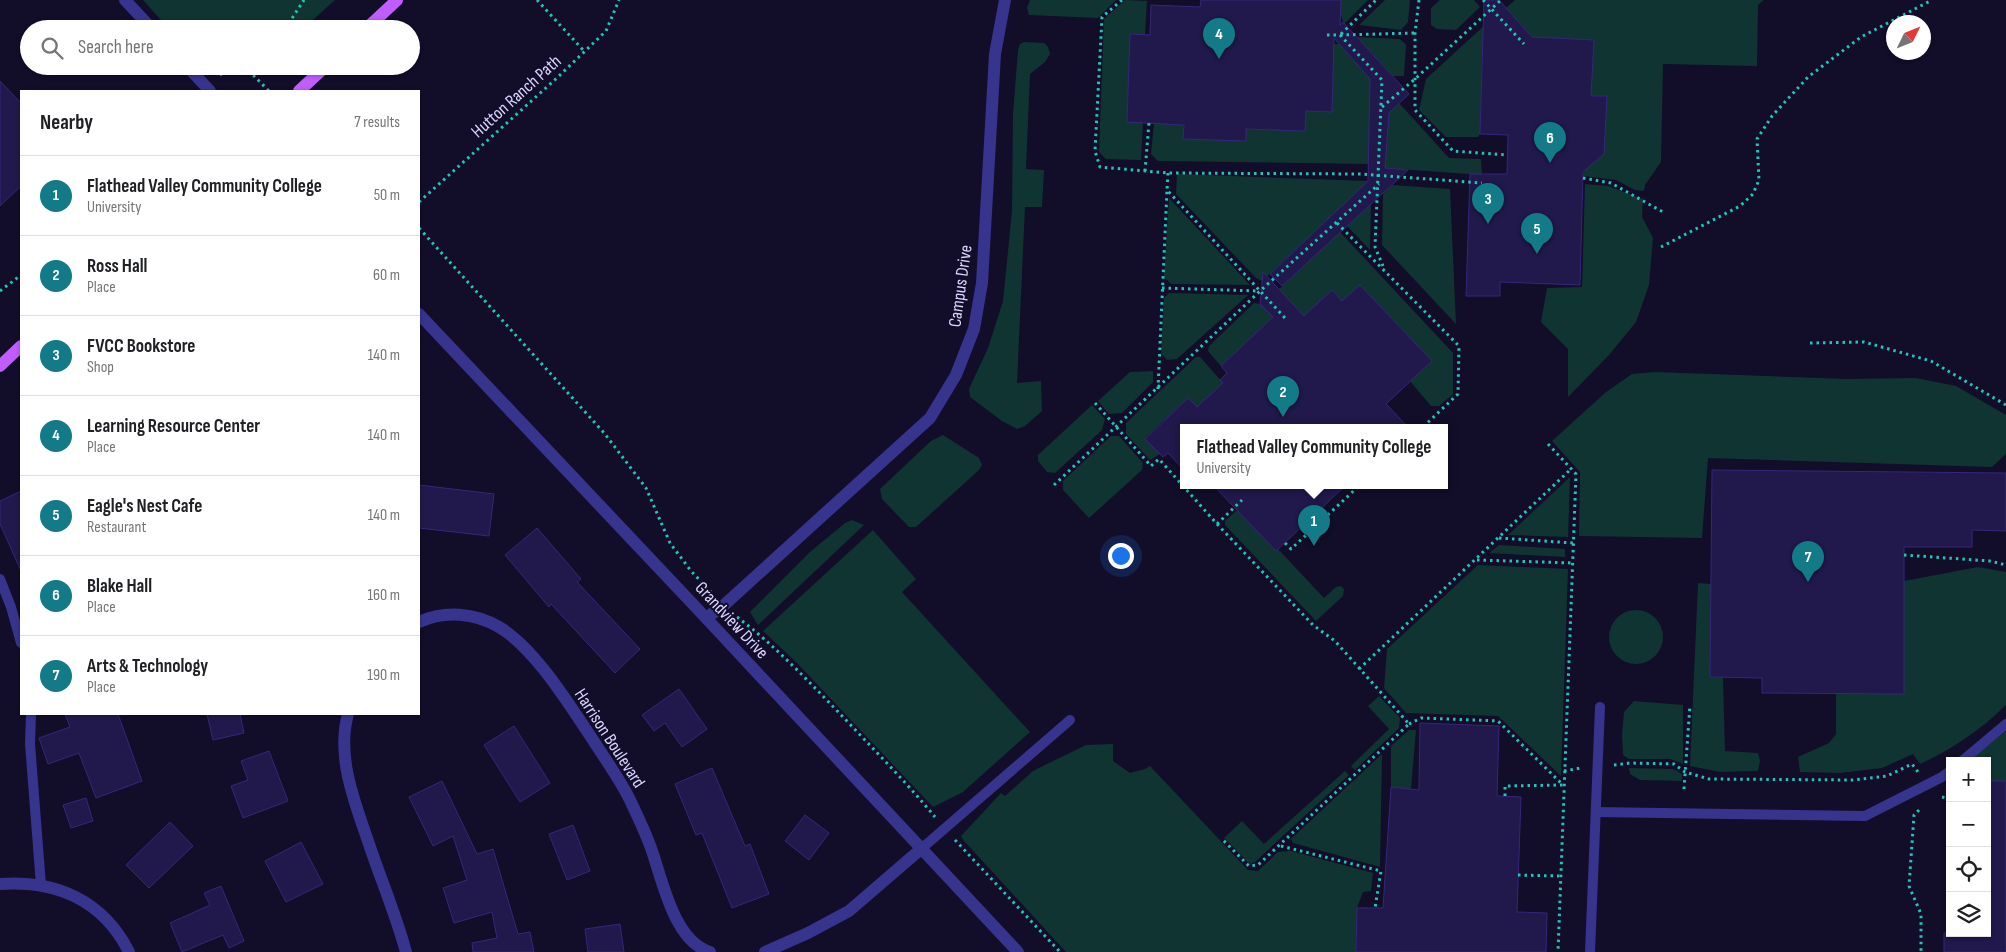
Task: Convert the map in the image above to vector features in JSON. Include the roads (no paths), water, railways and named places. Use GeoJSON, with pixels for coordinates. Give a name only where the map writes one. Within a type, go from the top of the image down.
{"type":"FeatureCollection","features":[{"type":"Feature","properties":{"kind":"main road"},"geometry":{"type":"LineString","coordinates":[[376,20],[397,0]]}},
{"type":"Feature","properties":{"kind":"main road"},"geometry":{"type":"LineString","coordinates":[[300,90],[316,75]]}},
{"type":"Feature","properties":{"kind":"main road"},"geometry":{"type":"LineString","coordinates":[[0,366],[20,347]]}},
{"type":"Feature","properties":{"kind":"street"},"geometry":{"type":"LineString","coordinates":[[124,0],[143,20]]}},
{"type":"Feature","properties":{"kind":"street","name":"Campus Drive"},"geometry":{"type":"LineString","coordinates":[[706,618],[723,606],[930,418],[956,375],[974,328],[982,283],[995,54],[1005,0]]}},
{"type":"Feature","properties":{"kind":"street"},"geometry":{"type":"LineString","coordinates":[[195,75],[209,90]]}},
{"type":"Feature","properties":{"kind":"street","name":"Grandview Drive"},"geometry":{"type":"LineString","coordinates":[[420,315],[1018,952]]}},
{"type":"Feature","properties":{"kind":"street","name":"Harrison Boulevard"},"geometry":{"type":"LineString","coordinates":[[420,621],[426,618],[451,614],[477,617],[500,628],[520,644],[538,663],[570,705],[628,798],[651,848],[677,921],[690,938],[710,952]]}},
{"type":"Feature","properties":{"kind":"street"},"geometry":{"type":"LineString","coordinates":[[348,715],[344,745],[347,773],[354,800],[406,952]]}},
{"type":"Feature","properties":{"kind":"street"},"geometry":{"type":"LineString","coordinates":[[765,952],[808,934],[849,911],[921,849]]}},
{"type":"Feature","properties":{"kind":"street"},"geometry":{"type":"LineString","coordinates":[[0,884],[21,883],[41,885],[66,893],[95,908],[110,922],[123,939],[129,952]]}},
{"type":"Feature","properties":{"kind":"lane"},"geometry":{"type":"LineString","coordinates":[[0,579],[11,606],[20,639]]}},
{"type":"Feature","properties":{"kind":"lane"},"geometry":{"type":"LineString","coordinates":[[1590,952],[1600,707]]}},
{"type":"Feature","properties":{"kind":"lane"},"geometry":{"type":"LineString","coordinates":[[31,715],[30,744],[41,885]]}},
{"type":"Feature","properties":{"kind":"lane"},"geometry":{"type":"LineString","coordinates":[[921,849],[1070,720]]}},
{"type":"Feature","properties":{"kind":"lane"},"geometry":{"type":"LineString","coordinates":[[1967,757],[2006,724]]}},
{"type":"Feature","properties":{"kind":"lane"},"geometry":{"type":"LineString","coordinates":[[1596,812],[1865,816],[1946,774]]}},
{"type":"Feature","properties":{"kind":"place","name":"Learning Resource Center"},"geometry":{"type":"Point","coordinates":[1219,59]}},
{"type":"Feature","properties":{"kind":"place","name":"Blake Hall"},"geometry":{"type":"Point","coordinates":[1550,163]}},
{"type":"Feature","properties":{"kind":"place","name":"FVCC Bookstore"},"geometry":{"type":"Point","coordinates":[1488,224]}},
{"type":"Feature","properties":{"kind":"place","name":"Eagle's Nest Cafe"},"geometry":{"type":"Point","coordinates":[1537,254]}},
{"type":"Feature","properties":{"kind":"place","name":"Ross Hall"},"geometry":{"type":"Point","coordinates":[1283,417]}},
{"type":"Feature","properties":{"kind":"place","name":"Flathead Valley Community College"},"geometry":{"type":"Point","coordinates":[1314,546]}},
{"type":"Feature","properties":{"kind":"place","name":"Arts & Technology"},"geometry":{"type":"Point","coordinates":[1808,582]}}]}
